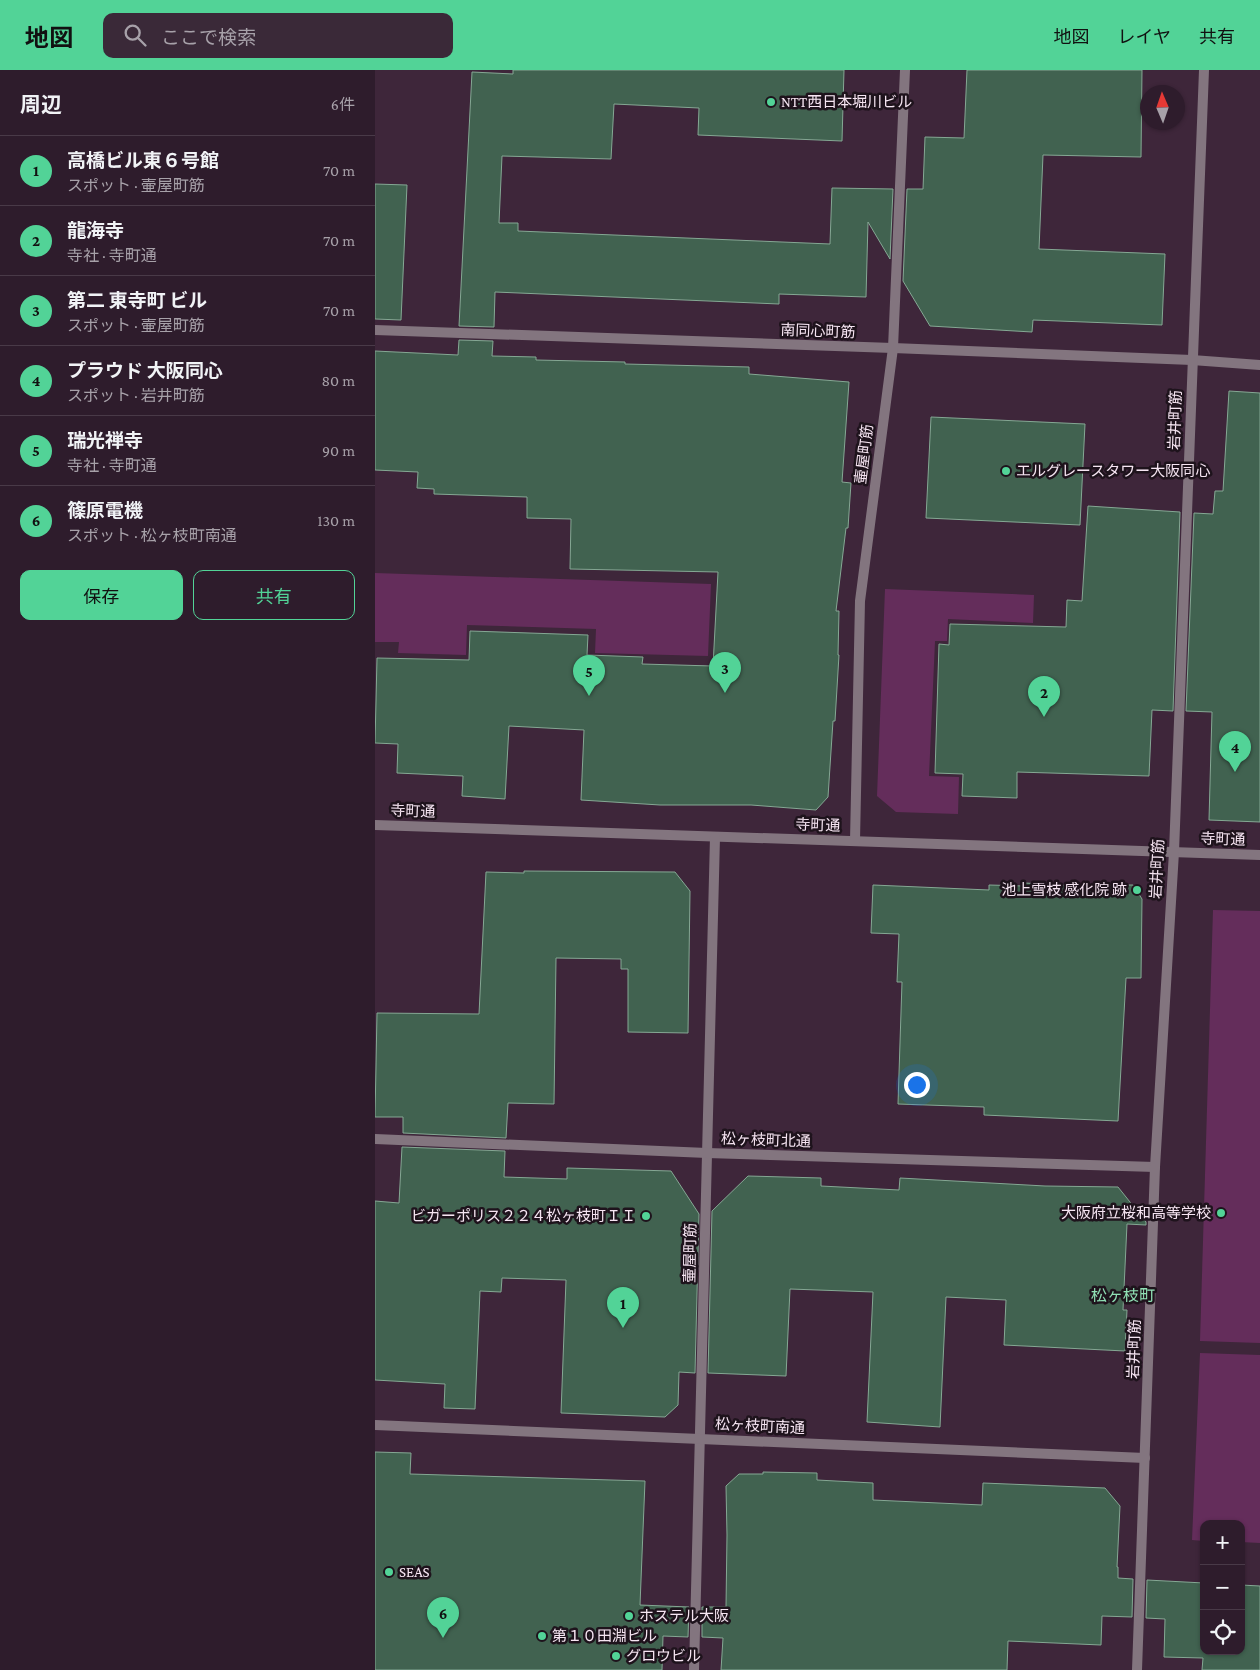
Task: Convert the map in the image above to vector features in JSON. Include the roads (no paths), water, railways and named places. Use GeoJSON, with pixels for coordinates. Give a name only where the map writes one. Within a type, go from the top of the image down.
{"type":"FeatureCollection","features":[{"type":"Feature","properties":{"kind":"street","name":"壷屋町筋"},"geometry":{"type":"LineString","coordinates":[[855,841],[860,601],[893,348],[905,70]]}},
{"type":"Feature","properties":{"kind":"street","name":"岩井町筋"},"geometry":{"type":"LineString","coordinates":[[1137,1670],[1155,1167],[1174,852],[1204,70]]}},
{"type":"Feature","properties":{"kind":"street","name":"南同心町筋"},"geometry":{"type":"LineString","coordinates":[[375,330],[893,348],[1192,360],[1260,365]]}},
{"type":"Feature","properties":{"kind":"street","name":"寺町通"},"geometry":{"type":"LineString","coordinates":[[375,825],[1260,855]]}},
{"type":"Feature","properties":{"kind":"street","name":"壷屋町筋"},"geometry":{"type":"LineString","coordinates":[[695,1670],[715,837]]}},
{"type":"Feature","properties":{"kind":"street","name":"松ヶ枝町北通"},"geometry":{"type":"LineString","coordinates":[[375,1140],[707,1153],[1155,1167]]}},
{"type":"Feature","properties":{"kind":"street","name":"松ヶ枝町南通"},"geometry":{"type":"LineString","coordinates":[[375,1425],[1145,1458]]}},
{"type":"Feature","properties":{"kind":"place","name":"NTT西日本堀川ビル"},"geometry":{"type":"Point","coordinates":[771,102]}},
{"type":"Feature","properties":{"kind":"place","name":"エルグレースタワー大阪同心"},"geometry":{"type":"Point","coordinates":[1006,471]}},
{"type":"Feature","properties":{"kind":"place","name":"第二 東寺町 ビル"},"geometry":{"type":"Point","coordinates":[725,693]}},
{"type":"Feature","properties":{"kind":"place","name":"瑞光禅寺"},"geometry":{"type":"Point","coordinates":[589,696]}},
{"type":"Feature","properties":{"kind":"place","name":"龍海寺"},"geometry":{"type":"Point","coordinates":[1044,717]}},
{"type":"Feature","properties":{"kind":"place","name":"プラウド 大阪同心"},"geometry":{"type":"Point","coordinates":[1235,772]}},
{"type":"Feature","properties":{"kind":"place","name":"池上雪枝 感化院 跡"},"geometry":{"type":"Point","coordinates":[1137,890]}},
{"type":"Feature","properties":{"kind":"place","name":"大阪府立桜和高等学校"},"geometry":{"type":"Point","coordinates":[1221,1213]}},
{"type":"Feature","properties":{"kind":"place","name":"ビガーポリス２２４松ヶ枝町ＩＩ"},"geometry":{"type":"Point","coordinates":[646,1216]}},
{"type":"Feature","properties":{"kind":"place","name":"高橋ビル東６号館"},"geometry":{"type":"Point","coordinates":[623,1328]}},
{"type":"Feature","properties":{"kind":"place","name":"SEAS"},"geometry":{"type":"Point","coordinates":[389,1572]}},
{"type":"Feature","properties":{"kind":"place","name":"ホステル大阪"},"geometry":{"type":"Point","coordinates":[629,1616]}},
{"type":"Feature","properties":{"kind":"place","name":"第１０田淵ビル"},"geometry":{"type":"Point","coordinates":[542,1636]}},
{"type":"Feature","properties":{"kind":"place","name":"篠原電機"},"geometry":{"type":"Point","coordinates":[443,1638]}},
{"type":"Feature","properties":{"kind":"place","name":"グロウビル"},"geometry":{"type":"Point","coordinates":[616,1656]}},
{"type":"Feature","properties":{"kind":"district","name":"松ヶ枝町"},"geometry":{"type":"Point","coordinates":[1123,1295]}}]}
